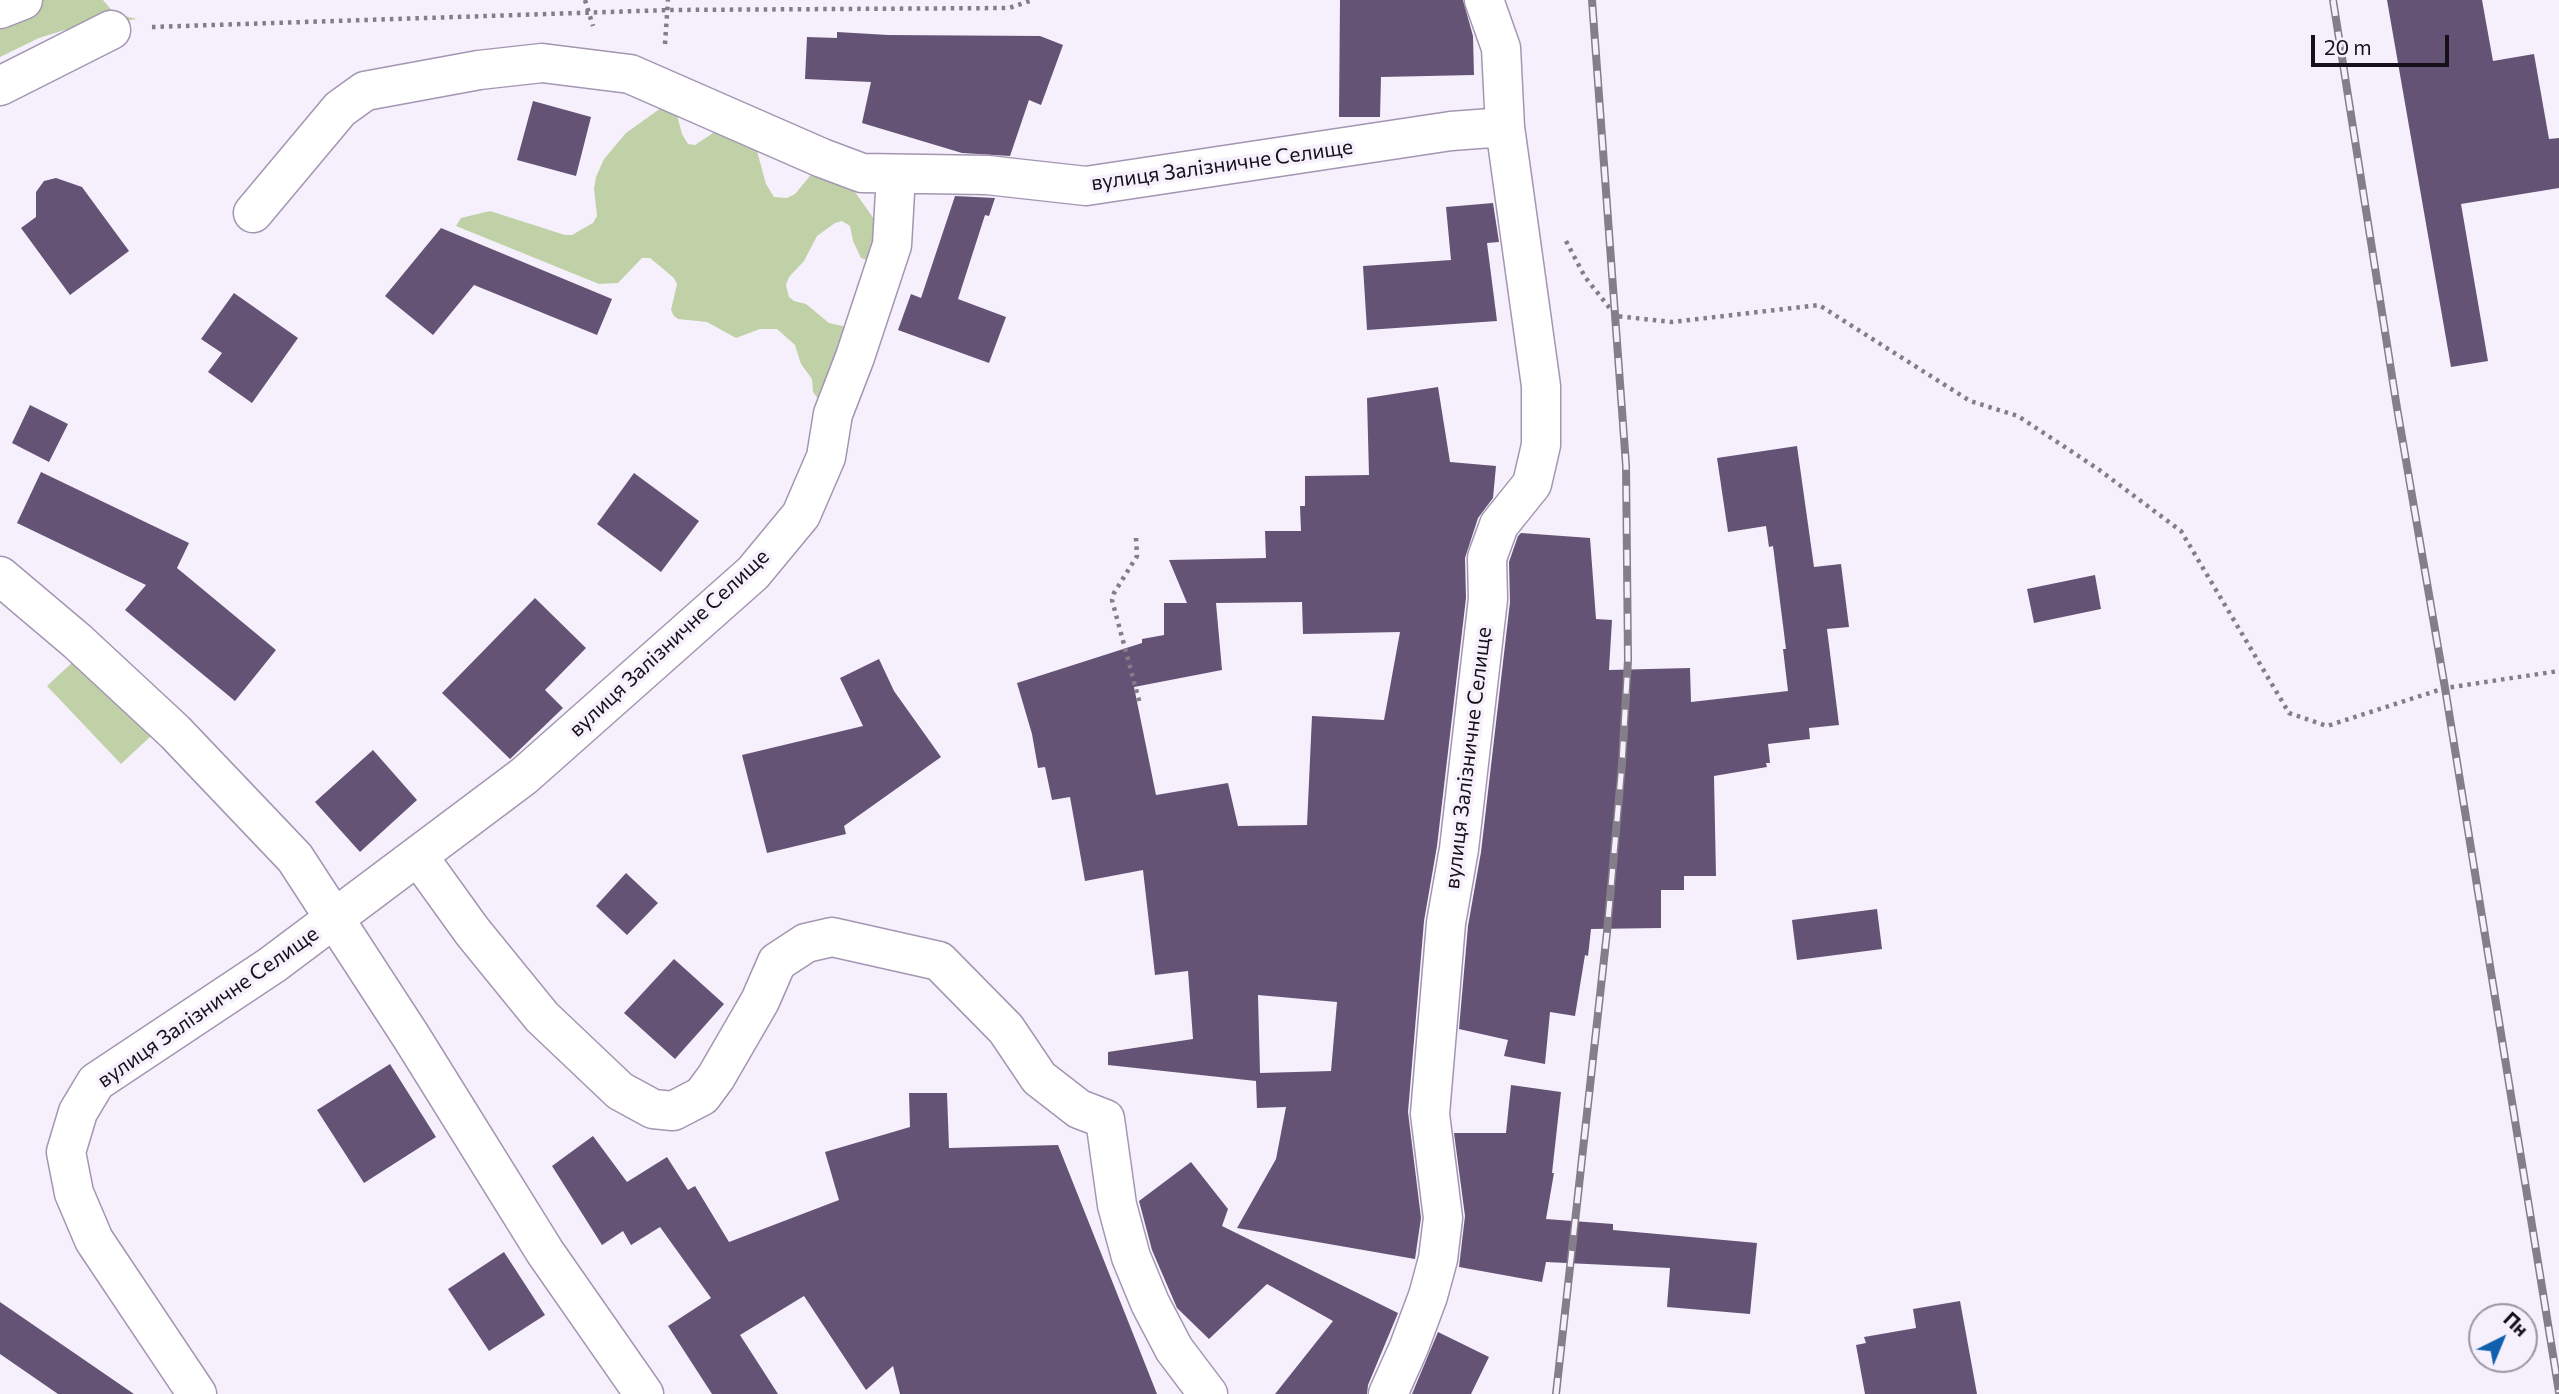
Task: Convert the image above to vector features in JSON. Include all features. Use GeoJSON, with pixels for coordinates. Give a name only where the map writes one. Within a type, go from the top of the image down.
{"type":"FeatureCollection","features":[{"type":"Feature","properties":{"kind":"street"},"geometry":{"type":"LineString","coordinates":[[0,9],[23,0]]}},
{"type":"Feature","properties":{"kind":"street","name":"вулиця Залізничне Селище"},"geometry":{"type":"LineString","coordinates":[[1388,1394],[1428,1297],[1438,1259],[1443,1218],[1430,1114],[1446,923],[1460,849],[1488,599],[1487,558],[1499,525],[1532,484],[1541,445],[1541,386],[1505,127],[1501,48],[1484,0]]}},
{"type":"Feature","properties":{"kind":"street"},"geometry":{"type":"LineString","coordinates":[[0,86],[111,30]]}},
{"type":"Feature","properties":{"kind":"street","name":"вулиця Залізничне Селище"},"geometry":{"type":"LineString","coordinates":[[253,213],[340,109],[365,91],[479,70],[542,63],[630,74],[862,173],[987,175],[1086,186],[1451,131],[1505,127]]}},
{"type":"Feature","properties":{"kind":"street","name":"вулиця Залізничне Селище"},"geometry":{"type":"LineString","coordinates":[[197,1394],[94,1240],[74,1193],[66,1152],[78,1112],[96,1082],[272,965],[524,776],[753,573],[801,515],[826,457],[833,414],[892,245],[896,175]]}},
{"type":"Feature","properties":{"kind":"street","name":"вулиця Залізничне Селище"},"geometry":{"type":"LineString","coordinates":[[0,576],[175,732],[295,858],[412,1038],[545,1252],[644,1394]]}},
{"type":"Feature","properties":{"kind":"street"},"geometry":{"type":"LineString","coordinates":[[418,856],[471,931],[542,1017],[620,1091],[653,1110],[673,1111],[702,1096],[760,1001],[776,962],[806,943],[832,937],[939,961],[1006,1029],[1039,1078],[1079,1108],[1105,1119],[1117,1205],[1131,1257],[1150,1303],[1174,1349],[1208,1394]]}},
{"type":"Feature","properties":{"kind":"path"},"geometry":{"type":"LineString","coordinates":[[111,30],[669,10],[1009,8],[1033,0]]}},
{"type":"Feature","properties":{"kind":"path"},"geometry":{"type":"LineString","coordinates":[[1515,208],[1545,214],[1553,221],[1585,276],[1616,316],[1672,322],[1819,305],[1970,401],[2018,416],[2098,469],[2181,531],[2288,713],[2327,726],[2445,688],[2559,671]]}},
{"type":"Feature","properties":{"kind":"path"},"geometry":{"type":"LineString","coordinates":[[1136,538],[1137,556],[1112,600],[1140,704]]}},
{"type":"Feature","properties":{"kind":"green space"},"geometry":{"type":"Polygon","coordinates":[[[38,0],[103,0],[115,14],[137,19],[68,29],[39,38],[0,57],[0,16],[38,0]]]}},
{"type":"Feature","properties":{"kind":"green space"},"geometry":{"type":"Polygon","coordinates":[[[661,108],[676,111],[682,134],[688,144],[695,145],[713,133],[722,131],[757,151],[766,184],[774,197],[787,198],[795,194],[814,171],[844,183],[855,192],[874,219],[878,257],[867,260],[861,258],[850,226],[842,221],[835,223],[817,236],[804,261],[789,277],[786,285],[789,297],[794,301],[806,304],[829,323],[851,328],[819,400],[813,392],[812,379],[801,364],[795,345],[777,329],[760,329],[736,338],[707,322],[678,319],[674,316],[671,310],[677,284],[674,278],[650,258],[642,258],[618,283],[599,284],[456,226],[461,218],[490,211],[565,235],[572,235],[593,223],[597,216],[594,189],[596,177],[604,159],[626,133],[661,108]]]}},
{"type":"Feature","properties":{"kind":"green space"},"geometry":{"type":"Polygon","coordinates":[[[77,658],[151,736],[121,764],[47,686],[77,658]]]}},
{"type":"Feature","properties":{"kind":"building"},"geometry":{"type":"Polygon","coordinates":[[[1340,0],[1463,0],[1473,36],[1474,75],[1381,77],[1380,117],[1339,117],[1340,0]]]}},
{"type":"Feature","properties":{"kind":"building"},"geometry":{"type":"Polygon","coordinates":[[[2387,0],[2482,0],[2493,61],[2534,54],[2549,139],[2559,138],[2559,188],[2461,204],[2488,361],[2451,367],[2387,0]]]}},
{"type":"Feature","properties":{"kind":"building"},"geometry":{"type":"Polygon","coordinates":[[[837,32],[1040,36],[1063,45],[1041,105],[1029,100],[1010,156],[962,153],[862,123],[871,82],[805,79],[807,37],[837,38],[837,32]]]}},
{"type":"Feature","properties":{"kind":"building"},"geometry":{"type":"Polygon","coordinates":[[[533,101],[591,117],[576,176],[517,160],[533,101]]]}},
{"type":"Feature","properties":{"kind":"building"},"geometry":{"type":"Polygon","coordinates":[[[56,178],[82,187],[129,251],[70,295],[21,228],[36,217],[36,192],[44,181],[56,178]]]}},
{"type":"Feature","properties":{"kind":"building"},"geometry":{"type":"Polygon","coordinates":[[[955,196],[995,198],[989,216],[985,215],[958,299],[1006,317],[989,363],[898,330],[911,294],[921,298],[955,196]]]}},
{"type":"Feature","properties":{"kind":"building"},"geometry":{"type":"Polygon","coordinates":[[[1493,203],[1499,242],[1487,243],[1497,321],[1367,330],[1363,266],[1451,260],[1446,207],[1493,203]]]}},
{"type":"Feature","properties":{"kind":"building"},"geometry":{"type":"Polygon","coordinates":[[[441,228],[612,299],[597,335],[474,285],[433,335],[385,296],[441,228]]]}},
{"type":"Feature","properties":{"kind":"building"},"geometry":{"type":"Polygon","coordinates":[[[234,293],[298,338],[252,403],[208,372],[222,353],[201,339],[234,293]]]}},
{"type":"Feature","properties":{"kind":"building"},"geometry":{"type":"Polygon","coordinates":[[[1438,387],[1450,462],[1496,466],[1493,498],[1478,518],[1465,558],[1466,598],[1437,846],[1424,921],[1408,1112],[1421,1218],[1415,1259],[1237,1228],[1276,1159],[1286,1107],[1257,1108],[1256,1081],[1108,1065],[1108,1052],[1193,1039],[1188,971],[1155,975],[1143,870],[1085,881],[1070,797],[1052,800],[1045,767],[1038,768],[1032,734],[1017,683],[1142,643],[1142,639],[1164,635],[1164,603],[1187,603],[1169,560],[1266,558],[1265,531],[1301,531],[1300,506],[1305,506],[1305,476],[1369,475],[1367,398],[1438,387]],[[1302,602],[1216,603],[1222,670],[1134,687],[1156,795],[1228,783],[1238,826],[1307,825],[1312,716],[1384,720],[1400,632],[1303,634],[1302,602]],[[1258,995],[1260,1073],[1331,1071],[1337,1002],[1258,995]]]}},
{"type":"Feature","properties":{"kind":"building"},"geometry":{"type":"Polygon","coordinates":[[[30,405],[68,424],[49,462],[12,443],[30,405]]]}},
{"type":"Feature","properties":{"kind":"building"},"geometry":{"type":"Polygon","coordinates":[[[1797,446],[1814,567],[1841,564],[1849,627],[1827,629],[1839,725],[1809,728],[1810,739],[1768,744],[1770,763],[1766,763],[1767,767],[1714,776],[1716,876],[1684,876],[1684,890],[1661,890],[1661,928],[1591,929],[1575,1016],[1550,1012],[1545,1064],[1504,1056],[1508,1040],[1459,1029],[1468,926],[1481,852],[1510,602],[1509,562],[1518,536],[1521,533],[1590,538],[1596,619],[1612,620],[1609,670],[1690,668],[1691,702],[1788,691],[1783,649],[1786,649],[1773,546],[1769,547],[1766,526],[1728,532],[1717,458],[1797,446]]]}},
{"type":"Feature","properties":{"kind":"building"},"geometry":{"type":"Polygon","coordinates":[[[41,472],[189,543],[177,568],[276,650],[235,701],[125,610],[146,585],[17,523],[41,472]]]}},
{"type":"Feature","properties":{"kind":"building"},"geometry":{"type":"Polygon","coordinates":[[[634,473],[699,521],[661,572],[597,524],[634,473]]]}},
{"type":"Feature","properties":{"kind":"building"},"geometry":{"type":"Polygon","coordinates":[[[2095,575],[2101,609],[2034,623],[2027,589],[2095,575]]]}},
{"type":"Feature","properties":{"kind":"building"},"geometry":{"type":"Polygon","coordinates":[[[535,598],[586,648],[545,690],[563,708],[510,759],[442,693],[535,598]]]}},
{"type":"Feature","properties":{"kind":"building"},"geometry":{"type":"Polygon","coordinates":[[[879,659],[894,691],[941,757],[844,826],[846,834],[767,853],[742,755],[863,726],[840,678],[879,659]]]}},
{"type":"Feature","properties":{"kind":"building"},"geometry":{"type":"Polygon","coordinates":[[[373,750],[417,800],[360,852],[315,802],[373,750]]]}},
{"type":"Feature","properties":{"kind":"building"},"geometry":{"type":"Polygon","coordinates":[[[626,873],[658,903],[627,935],[596,906],[626,873]]]}},
{"type":"Feature","properties":{"kind":"building"},"geometry":{"type":"Polygon","coordinates":[[[1877,909],[1882,949],[1797,960],[1792,920],[1877,909]]]}},
{"type":"Feature","properties":{"kind":"building"},"geometry":{"type":"Polygon","coordinates":[[[674,959],[724,1004],[675,1059],[624,1013],[674,959]]]}},
{"type":"Feature","properties":{"kind":"building"},"geometry":{"type":"Polygon","coordinates":[[[390,1064],[436,1137],[364,1183],[317,1110],[390,1064]]]}},
{"type":"Feature","properties":{"kind":"building"},"geometry":{"type":"Polygon","coordinates":[[[1511,1085],[1561,1092],[1554,1173],[1546,1219],[1613,1224],[1613,1230],[1757,1243],[1750,1314],[1667,1307],[1670,1268],[1546,1262],[1542,1282],[1459,1267],[1465,1216],[1454,1133],[1506,1133],[1511,1085]]]}},
{"type":"Feature","properties":{"kind":"building"},"geometry":{"type":"Polygon","coordinates":[[[909,1093],[947,1093],[949,1148],[1058,1145],[1157,1394],[900,1394],[893,1366],[866,1390],[804,1296],[740,1335],[778,1394],[712,1394],[668,1326],[711,1298],[660,1227],[631,1245],[623,1231],[602,1245],[552,1166],[593,1136],[627,1182],[667,1157],[688,1190],[695,1186],[729,1242],[839,1200],[825,1152],[910,1127],[909,1093]]]}},
{"type":"Feature","properties":{"kind":"building"},"geometry":{"type":"Polygon","coordinates":[[[1191,1162],[1228,1209],[1222,1226],[1398,1313],[1368,1385],[1367,1394],[1275,1394],[1333,1321],[1267,1284],[1209,1339],[1177,1308],[1152,1250],[1139,1201],[1191,1162]]]}},
{"type":"Feature","properties":{"kind":"building"},"geometry":{"type":"Polygon","coordinates":[[[504,1252],[545,1315],[489,1351],[448,1289],[504,1252]]]}},
{"type":"Feature","properties":{"kind":"building"},"geometry":{"type":"Polygon","coordinates":[[[1960,1301],[1977,1394],[1865,1394],[1856,1345],[1866,1343],[1864,1337],[1916,1328],[1913,1309],[1960,1301]]]}},
{"type":"Feature","properties":{"kind":"building"},"geometry":{"type":"Polygon","coordinates":[[[0,1302],[134,1394],[58,1394],[0,1354],[0,1302]]]}},
{"type":"Feature","properties":{"kind":"building"},"geometry":{"type":"Polygon","coordinates":[[[1438,1332],[1489,1357],[1471,1394],[1412,1394],[1438,1332]]]}},
{"type":"Feature","properties":{"kind":"railway"},"geometry":{"type":"LineString","coordinates":[[1556,1394],[1607,932],[1628,660],[1626,465],[1592,0]]}},
{"type":"Feature","properties":{"kind":"railway"},"geometry":{"type":"LineString","coordinates":[[2333,0],[2397,408],[2559,1392]]}}]}
